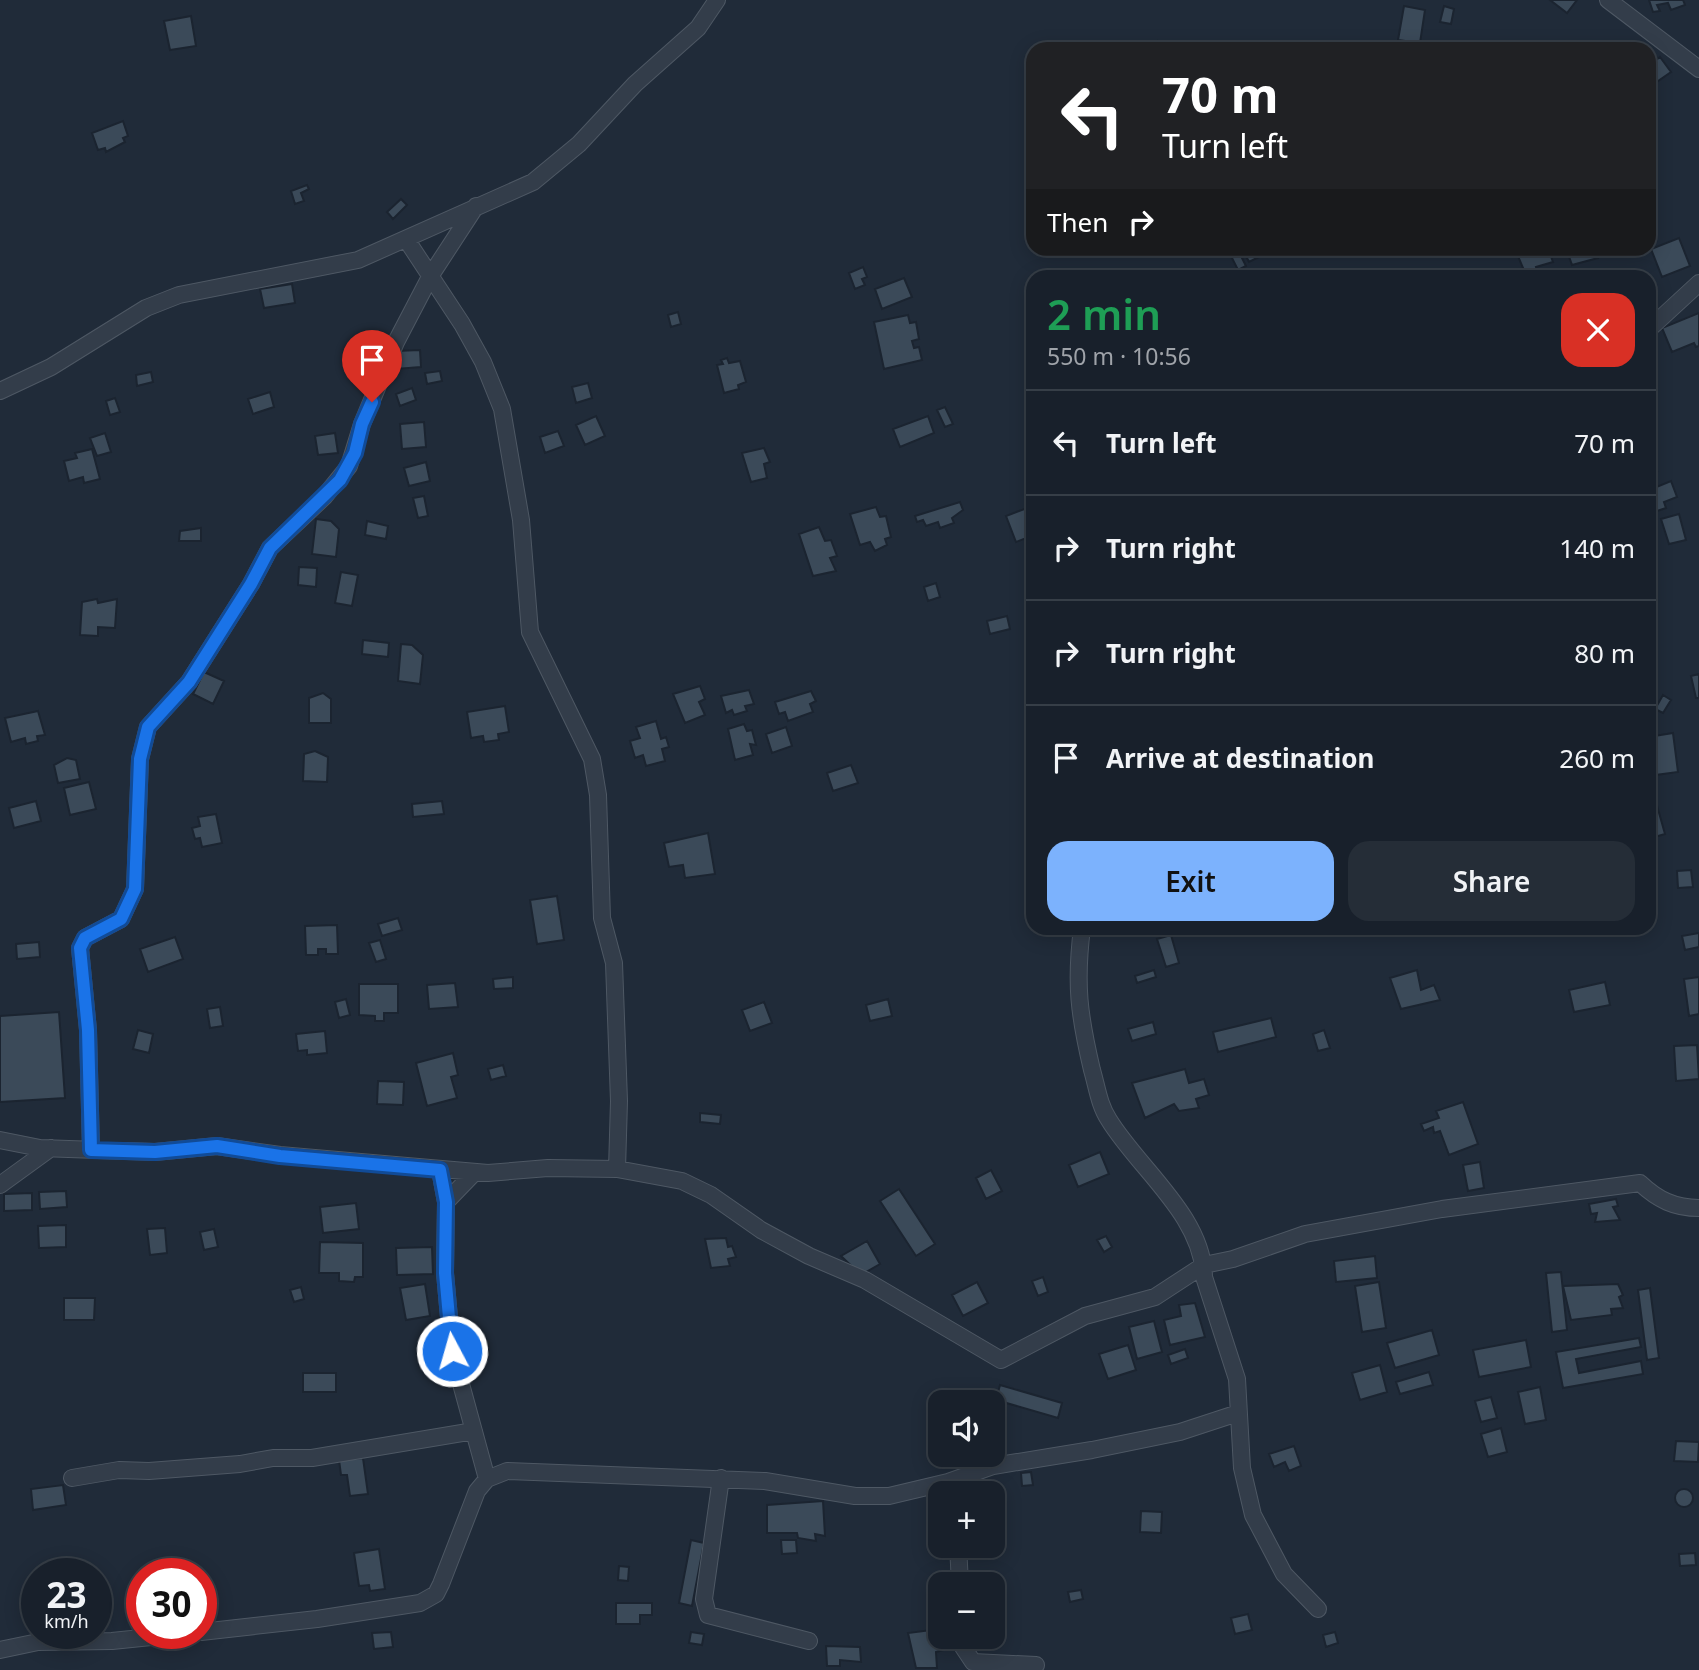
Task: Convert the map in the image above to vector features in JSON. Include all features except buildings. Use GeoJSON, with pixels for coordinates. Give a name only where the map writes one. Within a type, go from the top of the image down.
{"type":"FeatureCollection","features":[{"type":"Feature","properties":{"kind":"street"},"geometry":{"type":"LineString","coordinates":[[0,391],[51,367],[146,308],[179,295],[358,260],[533,182],[579,144],[630,90],[698,28],[717,0]]}},
{"type":"Feature","properties":{"kind":"street"},"geometry":{"type":"LineString","coordinates":[[1608,0],[1699,69]]}},
{"type":"Feature","properties":{"kind":"street"},"geometry":{"type":"LineString","coordinates":[[91,1150],[88,1030],[80,948],[85,938],[121,919],[135,889],[140,759],[148,727],[189,682],[251,584],[270,548],[324,497],[349,466],[362,424],[396,342],[431,275],[476,206]]}},
{"type":"Feature","properties":{"kind":"street"},"geometry":{"type":"LineString","coordinates":[[406,239],[431,275],[482,362],[502,409],[520,520],[530,632],[592,759],[598,795],[602,918],[614,963],[619,1101],[617,1169]]}},
{"type":"Feature","properties":{"kind":"street"},"geometry":{"type":"LineString","coordinates":[[1656,323],[1699,283]]}},
{"type":"Feature","properties":{"kind":"street"},"geometry":{"type":"LineString","coordinates":[[1081,935],[1077,966],[1079,1014],[1102,1108],[1158,1186],[1177,1203],[1204,1265],[1204,1277],[1237,1379],[1242,1468],[1253,1515],[1284,1574],[1318,1609]]}},
{"type":"Feature","properties":{"kind":"street"},"geometry":{"type":"LineString","coordinates":[[0,1140],[51,1148],[155,1152],[217,1146],[280,1156],[475,1172],[548,1168],[617,1169],[682,1181],[710,1195],[761,1230],[809,1256],[865,1280],[1001,1360],[1085,1316],[1155,1297],[1204,1265],[1234,1259],[1306,1234],[1442,1209],[1640,1183],[1656,1198],[1684,1208],[1699,1208]]}},
{"type":"Feature","properties":{"kind":"street"},"geometry":{"type":"LineString","coordinates":[[0,1185],[51,1148]]}},
{"type":"Feature","properties":{"kind":"street"},"geometry":{"type":"LineString","coordinates":[[440,1170],[446,1202],[445,1273],[452,1351],[487,1479]]}},
{"type":"Feature","properties":{"kind":"street"},"geometry":{"type":"LineString","coordinates":[[446,1202],[475,1172]]}},
{"type":"Feature","properties":{"kind":"street"},"geometry":{"type":"LineString","coordinates":[[963,1481],[993,1466],[1180,1432],[1238,1413]]}},
{"type":"Feature","properties":{"kind":"street"},"geometry":{"type":"LineString","coordinates":[[72,1478],[119,1471],[240,1464],[273,1458],[312,1458],[474,1431]]}},
{"type":"Feature","properties":{"kind":"street"},"geometry":{"type":"LineString","coordinates":[[217,1630],[317,1619],[420,1603],[436,1594],[477,1491],[487,1479],[507,1471],[765,1481],[855,1496],[889,1496],[928,1491]]}},
{"type":"Feature","properties":{"kind":"street"},"geometry":{"type":"LineString","coordinates":[[721,1478],[704,1599],[708,1615],[809,1641]]}},
{"type":"Feature","properties":{"kind":"street"},"geometry":{"type":"LineString","coordinates":[[0,1650],[38,1642],[126,1639]]}},
{"type":"Feature","properties":{"kind":"street"},"geometry":{"type":"LineString","coordinates":[[964,1649],[973,1662],[1036,1665]]}},
{"type":"Feature","properties":{"kind":"route"},"geometry":{"type":"LineString","coordinates":[[372,402],[362,424],[355,453],[340,480],[270,548],[251,584],[189,682],[157,715],[142,742],[135,889],[129,907],[121,919],[85,938],[80,948],[88,1030],[91,1150],[155,1152],[217,1146],[280,1156],[440,1170],[446,1202],[445,1273],[452,1351]]}}]}
